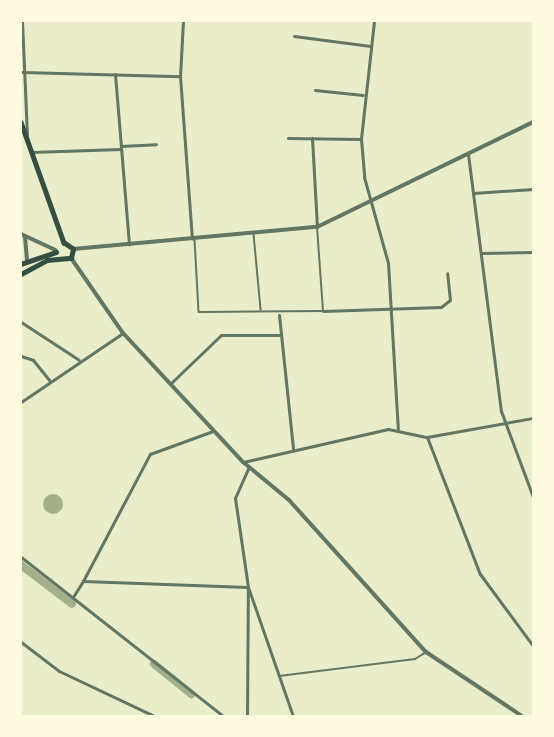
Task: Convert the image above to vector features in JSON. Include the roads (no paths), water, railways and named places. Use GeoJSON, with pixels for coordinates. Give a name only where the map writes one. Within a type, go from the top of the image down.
{"type":"FeatureCollection","features":[{"type":"Feature","properties":{"kind":"main road"},"geometry":{"type":"LineString","coordinates":[[21,274],[60,258],[71,258],[73,249],[64,243],[22,126]]}},
{"type":"Feature","properties":{"kind":"main road"},"geometry":{"type":"LineString","coordinates":[[21,264],[56,251],[64,243]]}},
{"type":"Feature","properties":{"kind":"main road"},"geometry":{"type":"LineString","coordinates":[[56,251],[60,258]]}},
{"type":"Feature","properties":{"kind":"street"},"geometry":{"type":"LineString","coordinates":[[22,21],[22,72],[27,137]]}},
{"type":"Feature","properties":{"kind":"street"},"geometry":{"type":"LineString","coordinates":[[183,21],[180,76],[193,239]]}},
{"type":"Feature","properties":{"kind":"street"},"geometry":{"type":"LineString","coordinates":[[374,21],[363,95],[361,139],[364,177],[374,200],[391,308],[398,429]]}},
{"type":"Feature","properties":{"kind":"street"},"geometry":{"type":"LineString","coordinates":[[294,36],[370,46]]}},
{"type":"Feature","properties":{"kind":"street"},"geometry":{"type":"LineString","coordinates":[[22,72],[180,76]]}},
{"type":"Feature","properties":{"kind":"street"},"geometry":{"type":"LineString","coordinates":[[115,74],[130,245]]}},
{"type":"Feature","properties":{"kind":"street"},"geometry":{"type":"LineString","coordinates":[[315,90],[363,95]]}},
{"type":"Feature","properties":{"kind":"street"},"geometry":{"type":"LineString","coordinates":[[73,249],[317,227],[533,122]]}},
{"type":"Feature","properties":{"kind":"street"},"geometry":{"type":"LineString","coordinates":[[288,138],[361,139]]}},
{"type":"Feature","properties":{"kind":"street"},"geometry":{"type":"LineString","coordinates":[[312,138],[317,227]]}},
{"type":"Feature","properties":{"kind":"street"},"geometry":{"type":"LineString","coordinates":[[33,153],[156,144]]}},
{"type":"Feature","properties":{"kind":"street"},"geometry":{"type":"LineString","coordinates":[[468,154],[503,422],[533,497]]}},
{"type":"Feature","properties":{"kind":"street"},"geometry":{"type":"LineString","coordinates":[[473,193],[533,189]]}},
{"type":"Feature","properties":{"kind":"street"},"geometry":{"type":"LineString","coordinates":[[23,236],[56,251]]}},
{"type":"Feature","properties":{"kind":"street"},"geometry":{"type":"LineString","coordinates":[[23,236],[27,260]]}},
{"type":"Feature","properties":{"kind":"street"},"geometry":{"type":"LineString","coordinates":[[481,253],[533,252]]}},
{"type":"Feature","properties":{"kind":"street"},"geometry":{"type":"LineString","coordinates":[[71,258],[123,333],[243,462],[289,500],[426,652],[522,716]]}},
{"type":"Feature","properties":{"kind":"street"},"geometry":{"type":"LineString","coordinates":[[323,311],[441,307],[450,300],[447,273]]}},
{"type":"Feature","properties":{"kind":"street"},"geometry":{"type":"LineString","coordinates":[[279,315],[293,448]]}},
{"type":"Feature","properties":{"kind":"street"},"geometry":{"type":"LineString","coordinates":[[21,322],[79,360]]}},
{"type":"Feature","properties":{"kind":"street"},"geometry":{"type":"LineString","coordinates":[[21,402],[79,360],[123,333]]}},
{"type":"Feature","properties":{"kind":"street"},"geometry":{"type":"LineString","coordinates":[[171,384],[221,335],[281,335]]}},
{"type":"Feature","properties":{"kind":"street"},"geometry":{"type":"LineString","coordinates":[[21,356],[33,360],[50,381]]}},
{"type":"Feature","properties":{"kind":"street"},"geometry":{"type":"LineString","coordinates":[[243,462],[293,448],[398,429],[427,437],[533,418]]}},
{"type":"Feature","properties":{"kind":"street"},"geometry":{"type":"LineString","coordinates":[[73,597],[150,454],[213,431]]}},
{"type":"Feature","properties":{"kind":"street"},"geometry":{"type":"LineString","coordinates":[[427,437],[480,574],[533,646]]}},
{"type":"Feature","properties":{"kind":"street"},"geometry":{"type":"LineString","coordinates":[[247,716],[248,587],[235,498],[249,467]]}},
{"type":"Feature","properties":{"kind":"street"},"geometry":{"type":"LineString","coordinates":[[21,557],[222,716]]}},
{"type":"Feature","properties":{"kind":"street"},"geometry":{"type":"LineString","coordinates":[[83,581],[248,587]]}},
{"type":"Feature","properties":{"kind":"street"},"geometry":{"type":"LineString","coordinates":[[248,587],[293,716]]}},
{"type":"Feature","properties":{"kind":"street"},"geometry":{"type":"LineString","coordinates":[[21,642],[59,671],[153,716]]}},
{"type":"Feature","properties":{"kind":"street"},"geometry":{"type":"LineString","coordinates":[[278,676],[415,659],[426,652]]}},
{"type":"Feature","properties":{"kind":"lane"},"geometry":{"type":"LineString","coordinates":[[193,239],[199,312],[323,311],[317,227]]}},
{"type":"Feature","properties":{"kind":"lane"},"geometry":{"type":"LineString","coordinates":[[254,233],[261,311]]}},
{"type":"Feature","properties":{"kind":"waterway"},"geometry":{"type":"LineString","coordinates":[[21,565],[72,604]]}},
{"type":"Feature","properties":{"kind":"waterway"},"geometry":{"type":"LineString","coordinates":[[154,664],[191,694]]}}]}
